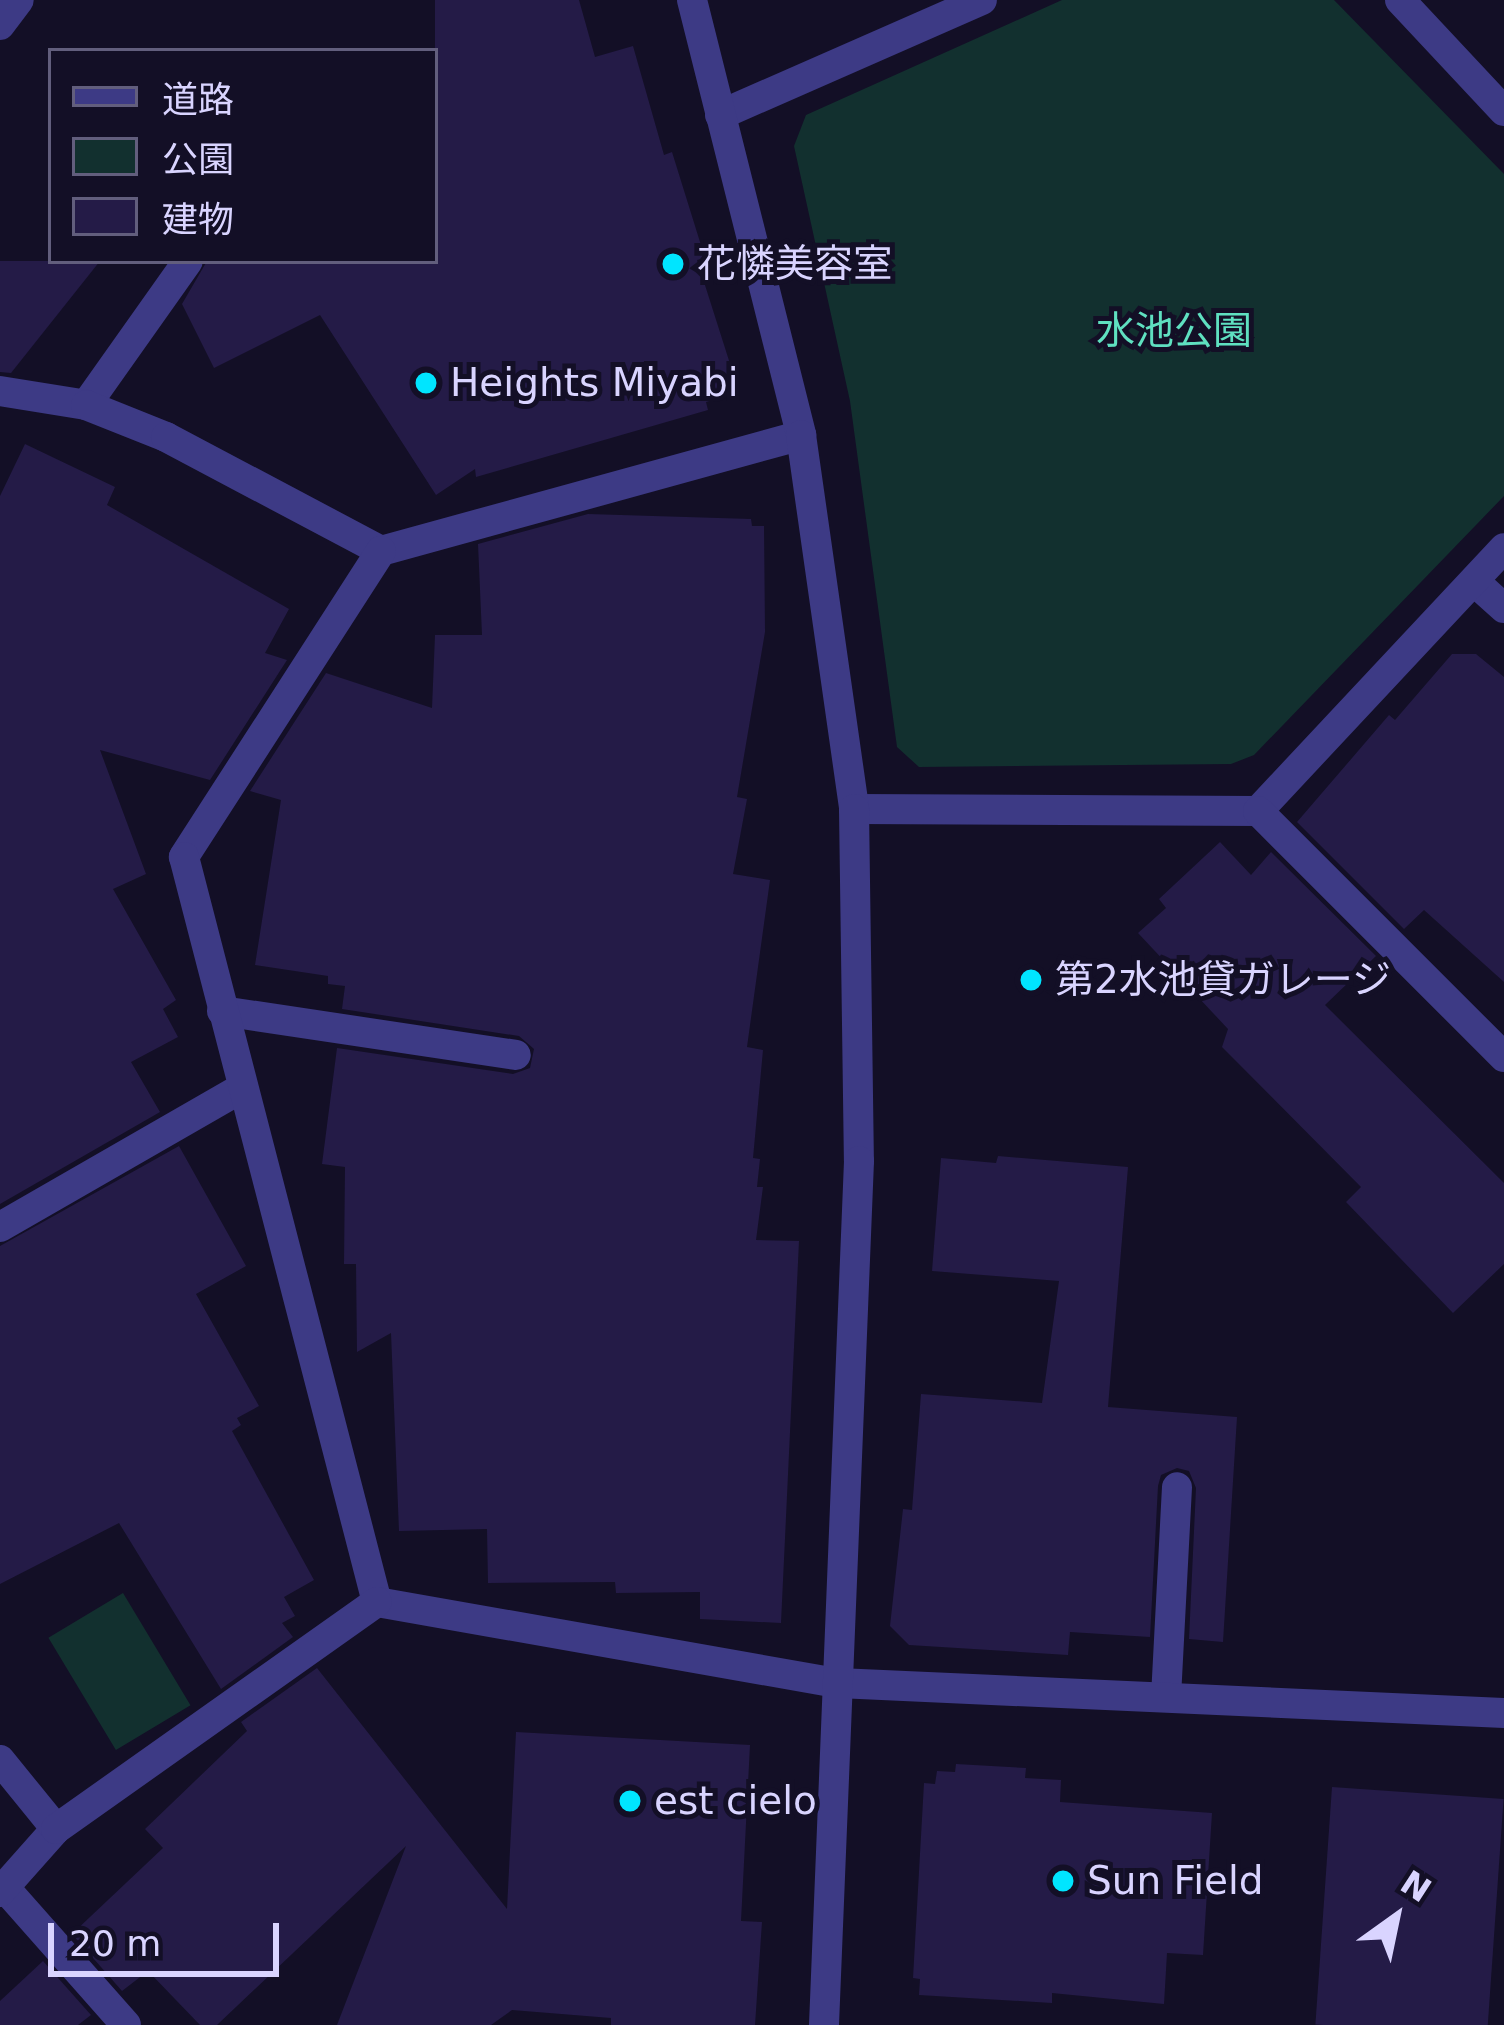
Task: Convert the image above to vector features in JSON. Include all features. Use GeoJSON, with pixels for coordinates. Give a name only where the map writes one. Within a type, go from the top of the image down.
{"type":"FeatureCollection","features":[{"type":"Feature","properties":{"kind":"street"},"geometry":{"type":"LineString","coordinates":[[0,25],[19,0]]}},
{"type":"Feature","properties":{"kind":"street"},"geometry":{"type":"LineString","coordinates":[[692,0],[801,435],[854,809],[860,1161],[824,2025]]}},
{"type":"Feature","properties":{"kind":"street"},"geometry":{"type":"LineString","coordinates":[[720,115],[982,0]]}},
{"type":"Feature","properties":{"kind":"street"},"geometry":{"type":"LineString","coordinates":[[1400,0],[1504,111]]}},
{"type":"Feature","properties":{"kind":"street"},"geometry":{"type":"LineString","coordinates":[[86,405],[186,264]]}},
{"type":"Feature","properties":{"kind":"street"},"geometry":{"type":"LineString","coordinates":[[3,400],[86,405],[166,437],[381,551]]}},
{"type":"Feature","properties":{"kind":"street"},"geometry":{"type":"LineString","coordinates":[[377,1602],[184,857],[381,551],[801,435]]}},
{"type":"Feature","properties":{"kind":"street"},"geometry":{"type":"LineString","coordinates":[[1258,811],[1504,548]]}},
{"type":"Feature","properties":{"kind":"street"},"geometry":{"type":"LineString","coordinates":[[1475,582],[1504,608]]}},
{"type":"Feature","properties":{"kind":"street"},"geometry":{"type":"LineString","coordinates":[[854,809],[1258,811],[1504,1057]]}},
{"type":"Feature","properties":{"kind":"street"},"geometry":{"type":"LineString","coordinates":[[222,1010],[516,1054]]}},
{"type":"Feature","properties":{"kind":"street"},"geometry":{"type":"LineString","coordinates":[[0,1227],[243,1087]]}},
{"type":"Feature","properties":{"kind":"street"},"geometry":{"type":"LineString","coordinates":[[1166,1697],[1177,1487]]}},
{"type":"Feature","properties":{"kind":"street"},"geometry":{"type":"LineString","coordinates":[[126,2025],[2,1890],[56,1829],[377,1602],[838,1683],[1504,1713]]}},
{"type":"Feature","properties":{"kind":"street"},"geometry":{"type":"LineString","coordinates":[[0,1760],[56,1829]]}},
{"type":"Feature","properties":{"kind":"green space","name":"水池公園"},"geometry":{"type":"Polygon","coordinates":[[[1062,0],[1334,0],[1504,174],[1504,496],[1254,755],[1231,764],[919,767],[897,747],[850,401],[794,146],[806,115],[1062,0]]]}},
{"type":"Feature","properties":{"kind":"green space"},"geometry":{"type":"Polygon","coordinates":[[[123,1593],[190,1705],[116,1750],[48,1638],[123,1593]]]}},
{"type":"Feature","properties":{"kind":"building"},"geometry":{"type":"Polygon","coordinates":[[[435,0],[579,0],[595,57],[633,46],[664,155],[672,152],[705,258],[697,260],[739,392],[706,402],[708,410],[476,477],[475,469],[436,495],[320,315],[214,368],[182,304],[205,264],[438,264],[435,0]]]}},
{"type":"Feature","properties":{"kind":"building"},"geometry":{"type":"Polygon","coordinates":[[[0,261],[98,264],[11,373],[0,372],[0,261]]]}},
{"type":"Feature","properties":{"kind":"building"},"geometry":{"type":"Polygon","coordinates":[[[25,444],[115,487],[107,505],[289,609],[265,653],[287,660],[210,780],[100,750],[146,874],[113,889],[176,1000],[163,1009],[178,1037],[131,1062],[160,1112],[0,1204],[0,496],[25,444]]]}},
{"type":"Feature","properties":{"kind":"building"},"geometry":{"type":"Polygon","coordinates":[[[588,514],[751,519],[752,526],[764,526],[765,632],[737,797],[747,799],[733,874],[770,880],[747,1047],[763,1050],[753,1158],[760,1159],[757,1187],[763,1187],[756,1240],[799,1241],[781,1623],[700,1619],[700,1592],[616,1593],[615,1582],[488,1583],[487,1529],[399,1531],[391,1333],[357,1352],[356,1264],[344,1264],[345,1167],[322,1164],[337,1048],[513,1074],[530,1068],[534,1049],[519,1036],[342,1009],[345,986],[328,984],[328,976],[255,965],[281,800],[250,791],[326,673],[432,708],[435,635],[482,635],[478,544],[588,514]]]}},
{"type":"Feature","properties":{"kind":"building"},"geometry":{"type":"Polygon","coordinates":[[[1452,654],[1476,654],[1504,677],[1504,982],[1424,910],[1404,929],[1297,822],[1389,715],[1395,720],[1452,654]]]}},
{"type":"Feature","properties":{"kind":"building"},"geometry":{"type":"Polygon","coordinates":[[[1220,842],[1251,875],[1271,852],[1376,956],[1325,1005],[1504,1183],[1504,1264],[1453,1313],[1346,1202],[1361,1187],[1222,1047],[1228,1029],[1138,933],[1166,908],[1159,899],[1220,842]]]}},
{"type":"Feature","properties":{"kind":"building"},"geometry":{"type":"Polygon","coordinates":[[[179,1146],[246,1266],[196,1294],[259,1406],[237,1418],[241,1425],[232,1431],[314,1580],[284,1597],[295,1616],[282,1623],[293,1637],[221,1689],[119,1523],[0,1584],[0,1246],[179,1146]]]}},
{"type":"Feature","properties":{"kind":"building"},"geometry":{"type":"Polygon","coordinates":[[[998,1156],[1128,1167],[1108,1407],[1237,1417],[1223,1642],[1189,1639],[1196,1488],[1189,1471],[1177,1468],[1161,1475],[1158,1486],[1150,1637],[1070,1632],[1068,1655],[909,1645],[890,1626],[903,1509],[912,1510],[921,1394],[1042,1403],[1059,1281],[932,1271],[941,1158],[996,1163],[998,1156]]]}},
{"type":"Feature","properties":{"kind":"building"},"geometry":{"type":"Polygon","coordinates":[[[317,1668],[507,1909],[516,1732],[750,1745],[741,1921],[762,1922],[755,2025],[611,2025],[611,2018],[512,2010],[491,2025],[337,2025],[406,1846],[217,2025],[200,2025],[148,1971],[122,1991],[72,1934],[163,1848],[145,1829],[247,1731],[241,1722],[317,1668]]]}},
{"type":"Feature","properties":{"kind":"building","name":"Sun Field"},"geometry":{"type":"Polygon","coordinates":[[[956,1764],[1026,1768],[1025,1778],[1061,1780],[1060,1802],[1212,1813],[1203,1955],[1167,1953],[1164,2004],[1052,1993],[1052,2003],[919,1995],[920,1979],[913,1978],[924,1783],[935,1784],[937,1771],[955,1772],[956,1764]]]}},
{"type":"Feature","properties":{"kind":"building"},"geometry":{"type":"Polygon","coordinates":[[[1332,1787],[1504,1799],[1488,2025],[1315,2024],[1332,1787]]]}},
{"type":"Feature","properties":{"kind":"building"},"geometry":{"type":"Polygon","coordinates":[[[43,1961],[91,2015],[78,2025],[0,2025],[0,2001],[43,1961]]]}},
{"type":"Feature","properties":{"kind":"place","name":"花憐美容室"},"geometry":{"type":"Point","coordinates":[673,264]}},
{"type":"Feature","properties":{"kind":"place","name":"Heights Miyabi"},"geometry":{"type":"Point","coordinates":[426,383]}},
{"type":"Feature","properties":{"kind":"place","name":"第2水池貸ガレージ"},"geometry":{"type":"Point","coordinates":[1031,980]}},
{"type":"Feature","properties":{"kind":"place","name":"est cielo"},"geometry":{"type":"Point","coordinates":[630,1801]}},
{"type":"Feature","properties":{"kind":"place","name":"Sun Field"},"geometry":{"type":"Point","coordinates":[1063,1881]}}]}
